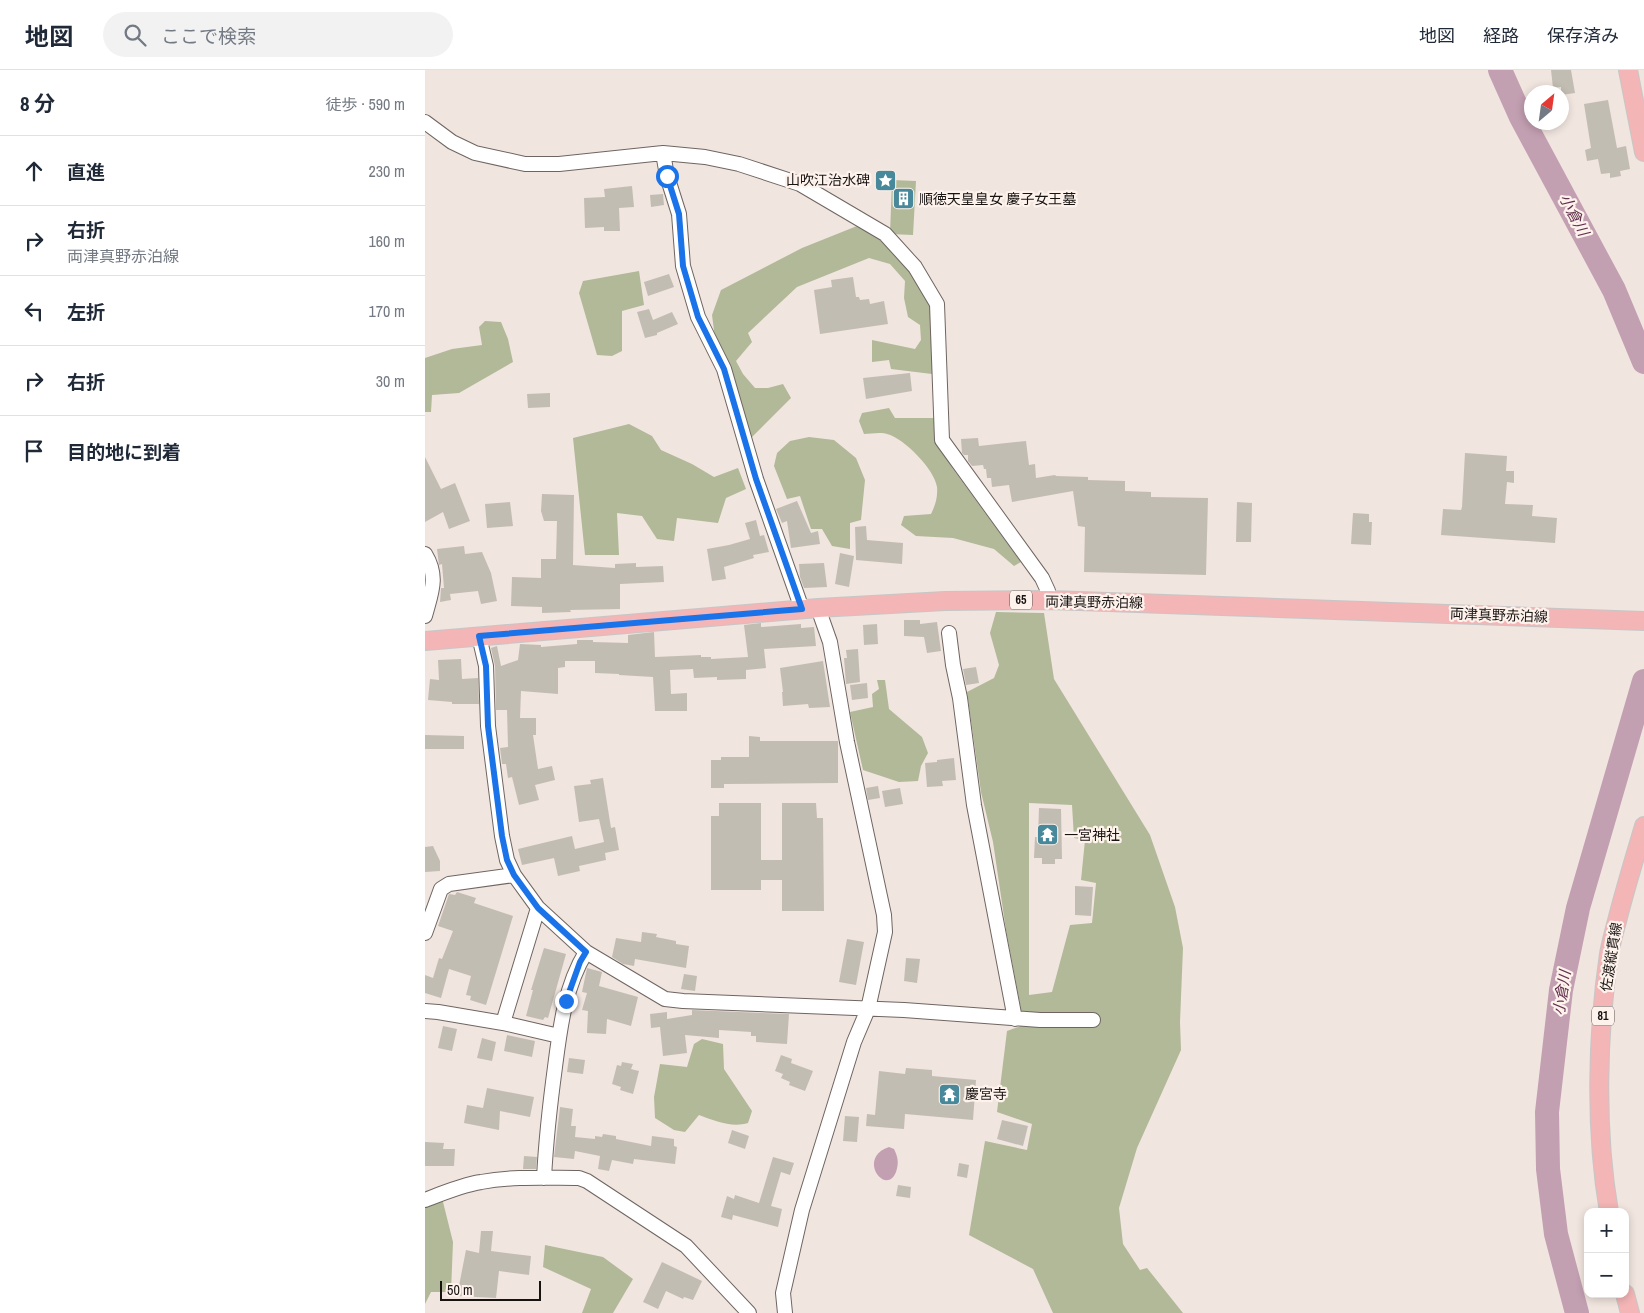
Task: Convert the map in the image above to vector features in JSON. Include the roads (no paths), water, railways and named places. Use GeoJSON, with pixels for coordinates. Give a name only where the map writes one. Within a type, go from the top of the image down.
{"type":"FeatureCollection","features":[{"type":"Feature","properties":{"kind":"main road"},"geometry":{"type":"LineString","coordinates":[[1629,70],[1644,152]]}},
{"type":"Feature","properties":{"kind":"main road","name":"両津真野赤泊線"},"geometry":{"type":"LineString","coordinates":[[425,641],[810,608],[945,601],[1049,600],[1644,621]]}},
{"type":"Feature","properties":{"kind":"main road","name":"佐渡縦貫線"},"geometry":{"type":"LineString","coordinates":[[1608,1208],[1603,1172],[1600,1100],[1601,1036],[1609,953],[1623,896],[1644,826]]}},
{"type":"Feature","properties":{"kind":"main road"},"geometry":{"type":"LineString","coordinates":[[1626,1298],[1629,1313]]}},
{"type":"Feature","properties":{"kind":"street"},"geometry":{"type":"LineString","coordinates":[[425,122],[452,142],[475,153],[525,164],[559,164],[663,153],[705,157],[739,164],[800,184],[885,234],[915,267],[937,304],[942,440],[1042,578],[1048,591],[1049,600]]}},
{"type":"Feature","properties":{"kind":"street"},"geometry":{"type":"LineString","coordinates":[[663,153],[667,176],[679,214],[683,266],[698,317],[724,369],[756,479],[810,608],[830,642],[847,742],[884,915],[885,932],[868,1010],[854,1042],[802,1210],[783,1293],[785,1313]]}},
{"type":"Feature","properties":{"kind":"street"},"geometry":{"type":"LineString","coordinates":[[425,554],[429,560],[433,576],[433,584],[425,616]]}},
{"type":"Feature","properties":{"kind":"street"},"geometry":{"type":"LineString","coordinates":[[949,633],[960,698],[974,805],[1015,1019]]}},
{"type":"Feature","properties":{"kind":"street"},"geometry":{"type":"LineString","coordinates":[[479,636],[486,666],[488,726],[502,836],[507,860],[514,875],[538,908],[586,952],[665,999],[868,1010],[904,1010],[1015,1019],[1093,1020]]}},
{"type":"Feature","properties":{"kind":"street"},"geometry":{"type":"LineString","coordinates":[[425,933],[441,889],[449,884],[514,875]]}},
{"type":"Feature","properties":{"kind":"street"},"geometry":{"type":"LineString","coordinates":[[503,1023],[538,908]]}},
{"type":"Feature","properties":{"kind":"street"},"geometry":{"type":"LineString","coordinates":[[544,1178],[547,1129],[559,1036],[566,1001],[580,962],[586,952]]}},
{"type":"Feature","properties":{"kind":"street"},"geometry":{"type":"LineString","coordinates":[[425,1012],[438,1012],[503,1023],[559,1036]]}},
{"type":"Feature","properties":{"kind":"street"},"geometry":{"type":"LineString","coordinates":[[425,1200],[454,1189],[481,1182],[516,1178],[579,1178],[587,1181],[695,1254],[749,1313]]}},
{"type":"Feature","properties":{"kind":"waterway","name":"小倉川"},"geometry":{"type":"LineString","coordinates":[[1500,70],[1521,117],[1614,290],[1644,362]]}},
{"type":"Feature","properties":{"kind":"waterway","name":"小倉川"},"geometry":{"type":"LineString","coordinates":[[1577,1313],[1556,1234],[1548,1169],[1547,1112],[1561,990],[1578,908],[1644,681]]}},
{"type":"Feature","properties":{"kind":"place","name":"山吹江治水碑"},"geometry":{"type":"Point","coordinates":[886,180]}},
{"type":"Feature","properties":{"kind":"place","name":"順徳天皇皇女 慶子女王墓"},"geometry":{"type":"Point","coordinates":[903,199]}},
{"type":"Feature","properties":{"kind":"place","name":"一宮神社"},"geometry":{"type":"Point","coordinates":[1048,835]}},
{"type":"Feature","properties":{"kind":"place","name":"慶宮寺"},"geometry":{"type":"Point","coordinates":[949,1094]}}]}
